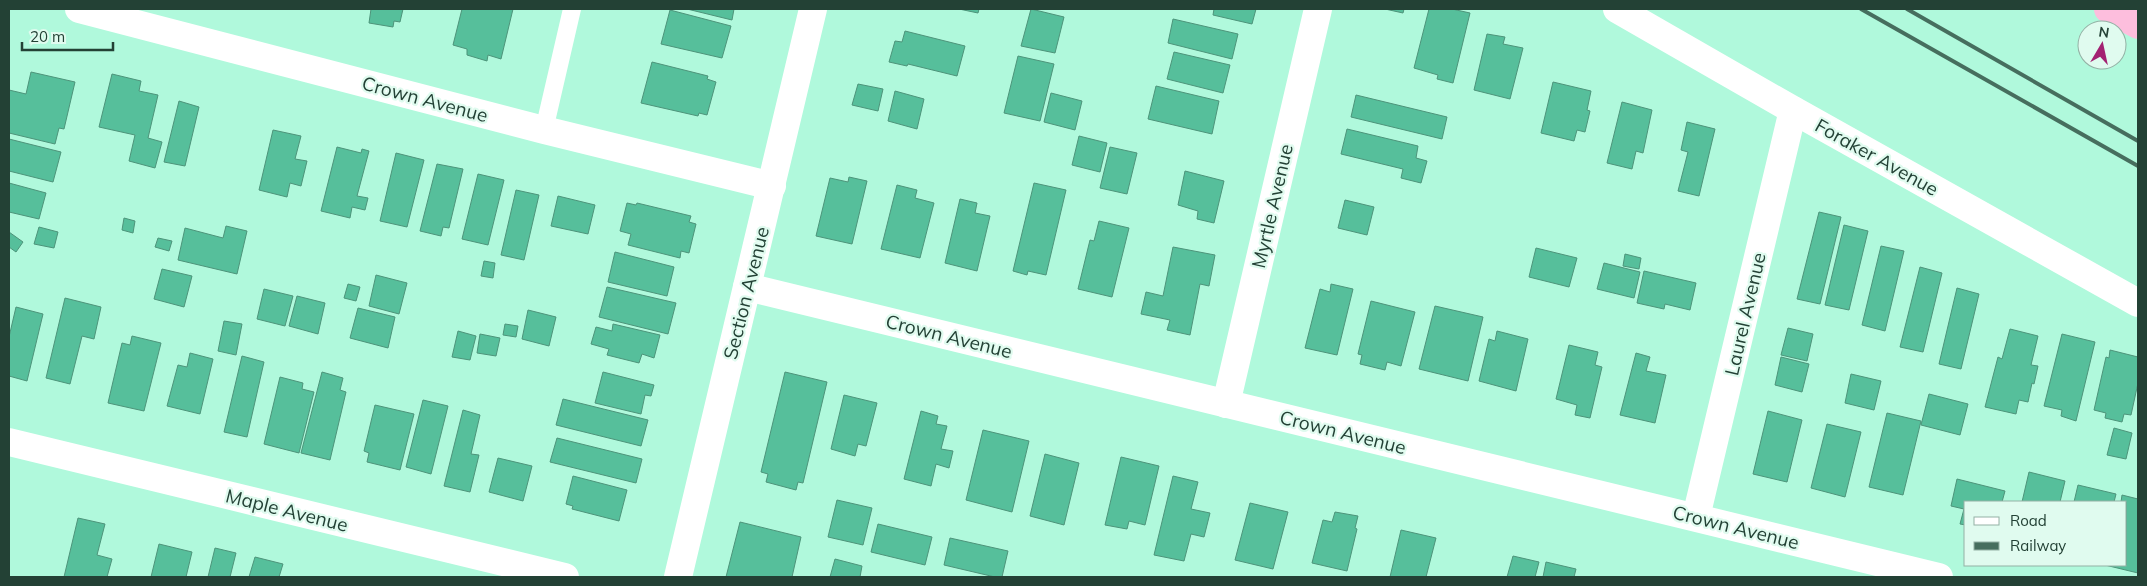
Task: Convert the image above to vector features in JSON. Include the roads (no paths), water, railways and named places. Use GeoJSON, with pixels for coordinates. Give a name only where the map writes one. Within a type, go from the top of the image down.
{"type":"FeatureCollection","features":[{"type":"Feature","properties":{"kind":"highway"},"geometry":{"type":"LineString","coordinates":[[2108,9],[2138,26]]}},
{"type":"Feature","properties":{"kind":"street","name":"Crown Avenue"},"geometry":{"type":"LineString","coordinates":[[79,9],[544,130],[772,186]]}},
{"type":"Feature","properties":{"kind":"street","name":"Section Avenue"},"geometry":{"type":"LineString","coordinates":[[678,577],[813,9]]}},
{"type":"Feature","properties":{"kind":"street","name":"Myrtle Avenue"},"geometry":{"type":"LineString","coordinates":[[1226,404],[1318,9]]}},
{"type":"Feature","properties":{"kind":"street","name":"Foraker Avenue"},"geometry":{"type":"LineString","coordinates":[[1617,9],[2138,303]]}},
{"type":"Feature","properties":{"kind":"street","name":"Laurel Avenue"},"geometry":{"type":"LineString","coordinates":[[1696,517],[1793,110]]}},
{"type":"Feature","properties":{"kind":"street","name":"Crown Avenue"},"geometry":{"type":"LineString","coordinates":[[747,287],[1939,577]]}},
{"type":"Feature","properties":{"kind":"street","name":"Maple Avenue"},"geometry":{"type":"LineString","coordinates":[[9,442],[565,577]]}},
{"type":"Feature","properties":{"kind":"lane"},"geometry":{"type":"LineString","coordinates":[[544,130],[572,9]]}},
{"type":"Feature","properties":{"kind":"railway"},"geometry":{"type":"LineString","coordinates":[[1861,9],[2138,166]]}},
{"type":"Feature","properties":{"kind":"railway"},"geometry":{"type":"LineString","coordinates":[[1907,9],[2138,141]]}}]}
